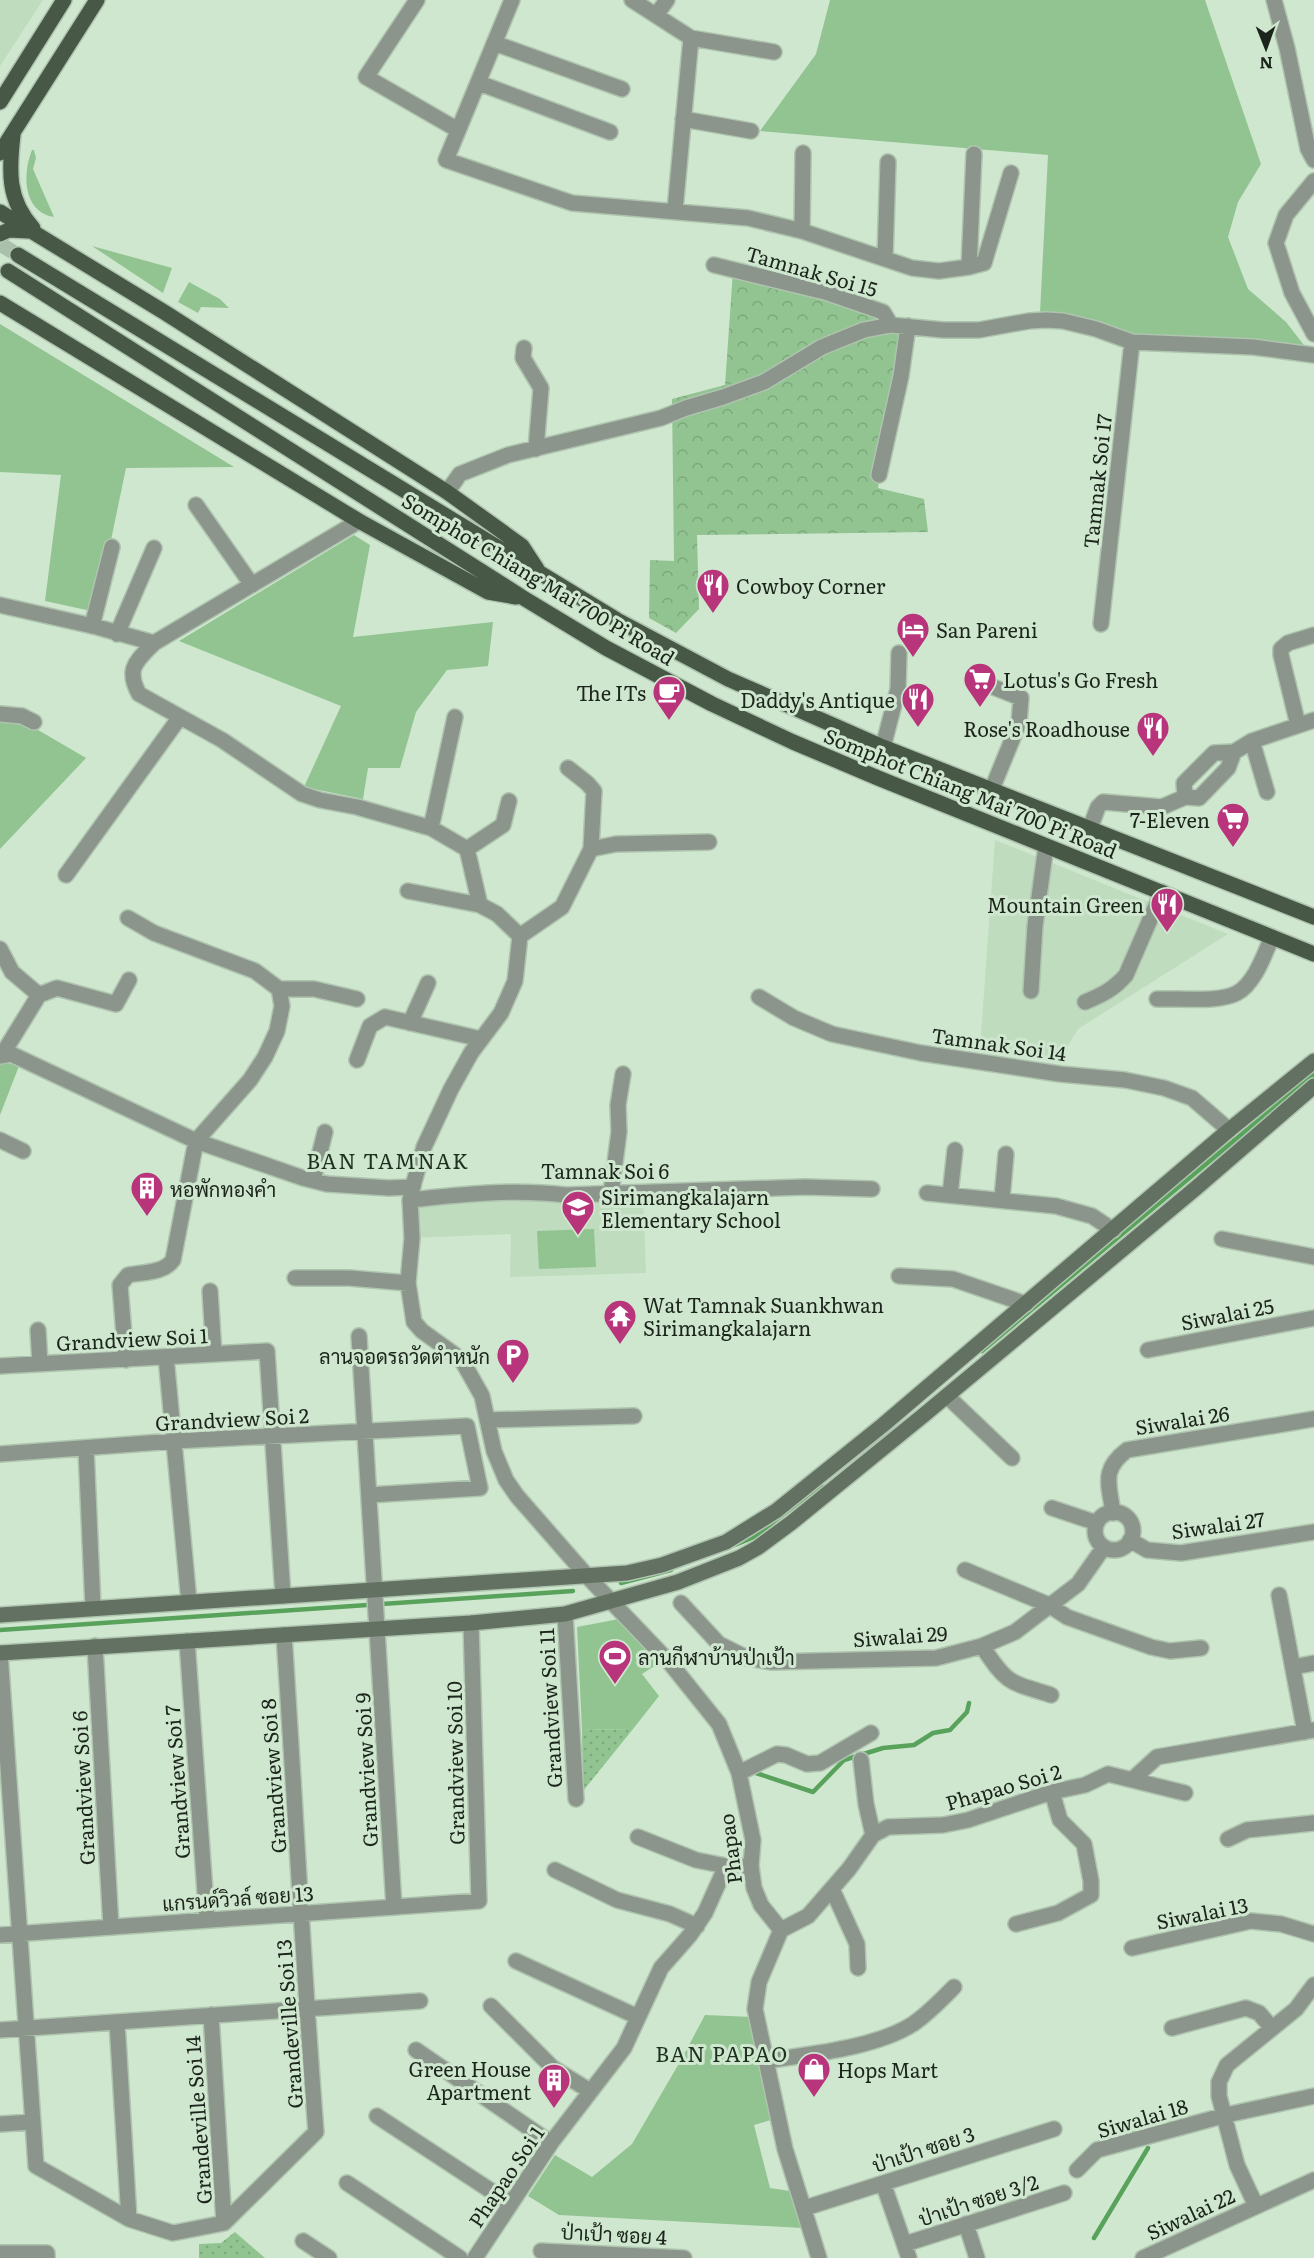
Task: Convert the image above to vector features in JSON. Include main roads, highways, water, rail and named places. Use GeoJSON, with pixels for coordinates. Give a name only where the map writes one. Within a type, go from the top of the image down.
{"type":"FeatureCollection","features":[{"type":"Feature","properties":{"kind":"main road"},"geometry":{"type":"LineString","coordinates":[[0,102],[64,0]]}},
{"type":"Feature","properties":{"kind":"main road"},"geometry":{"type":"LineString","coordinates":[[0,153],[97,0]]}},
{"type":"Feature","properties":{"kind":"main road"},"geometry":{"type":"LineString","coordinates":[[13,132],[10,163],[12,192],[25,220],[37,235]]}},
{"type":"Feature","properties":{"kind":"main road"},"geometry":{"type":"LineString","coordinates":[[0,212],[447,492],[522,546],[540,574]]}},
{"type":"Feature","properties":{"kind":"main road"},"geometry":{"type":"LineString","coordinates":[[0,234],[9,230],[37,235]]}},
{"type":"Feature","properties":{"kind":"main road","name":"Somphot Chiang Mai 700 Pi Road"},"geometry":{"type":"LineString","coordinates":[[18,255],[617,621],[728,679],[883,747],[1314,917]]}},
{"type":"Feature","properties":{"kind":"main road","name":"Somphot Chiang Mai 700 Pi Road"},"geometry":{"type":"LineString","coordinates":[[9,271],[525,599],[606,648],[712,704],[878,778],[1314,954]]}},
{"type":"Feature","properties":{"kind":"main road"},"geometry":{"type":"LineString","coordinates":[[0,303],[358,521],[488,592],[525,599]]}},
{"type":"Feature","properties":{"kind":"waterway"},"geometry":{"type":"LineString","coordinates":[[982,1351],[1314,1074]]}},
{"type":"Feature","properties":{"kind":"waterway"},"geometry":{"type":"LineString","coordinates":[[735,1545],[754,1537],[821,1485]]}},
{"type":"Feature","properties":{"kind":"waterway"},"geometry":{"type":"LineString","coordinates":[[621,1583],[671,1570]]}},
{"type":"Feature","properties":{"kind":"waterway"},"geometry":{"type":"LineString","coordinates":[[0,1630],[573,1591]]}},
{"type":"Feature","properties":{"kind":"waterway"},"geometry":{"type":"LineString","coordinates":[[756,1773],[813,1792],[844,1760],[883,1748],[914,1745],[933,1733],[950,1730],[967,1712],[969,1703]]}},
{"type":"Feature","properties":{"kind":"waterway"},"geometry":{"type":"LineString","coordinates":[[1094,2238],[1148,2148]]}},
{"type":"Feature","properties":{"kind":"tunnel"},"geometry":{"type":"LineString","coordinates":[[0,244],[18,255]]}},
{"type":"Feature","properties":{"kind":"place","name":"Cowboy Corner"},"geometry":{"type":"Point","coordinates":[713,614]}},
{"type":"Feature","properties":{"kind":"place","name":"San Pareni"},"geometry":{"type":"Point","coordinates":[913,658]}},
{"type":"Feature","properties":{"kind":"place","name":"Lotus's Go Fresh"},"geometry":{"type":"Point","coordinates":[980,708]}},
{"type":"Feature","properties":{"kind":"place","name":"The ITs"},"geometry":{"type":"Point","coordinates":[669,721]}},
{"type":"Feature","properties":{"kind":"place","name":"Daddy's Antique"},"geometry":{"type":"Point","coordinates":[918,728]}},
{"type":"Feature","properties":{"kind":"place","name":"Rose's Roadhouse"},"geometry":{"type":"Point","coordinates":[1153,757]}},
{"type":"Feature","properties":{"kind":"place","name":"7-Eleven"},"geometry":{"type":"Point","coordinates":[1233,848]}},
{"type":"Feature","properties":{"kind":"place","name":"Mountain Green"},"geometry":{"type":"Point","coordinates":[1167,933]}},
{"type":"Feature","properties":{"kind":"place","name":"หอพักทองคำ"},"geometry":{"type":"Point","coordinates":[147,1217]}},
{"type":"Feature","properties":{"kind":"place","name":"Sirimangkalajarn Elementary School"},"geometry":{"type":"Point","coordinates":[578,1236]}},
{"type":"Feature","properties":{"kind":"place","name":"Wat Tamnak Suankhwan Sirimangkalajarn"},"geometry":{"type":"Point","coordinates":[620,1345]}},
{"type":"Feature","properties":{"kind":"place","name":"ลานจอดรถวัดตำหนัก"},"geometry":{"type":"Point","coordinates":[513,1384]}},
{"type":"Feature","properties":{"kind":"place","name":"ลานกีฬาบ้านป่าเป้า"},"geometry":{"type":"Point","coordinates":[615,1685]}},
{"type":"Feature","properties":{"kind":"place","name":"Hops Mart"},"geometry":{"type":"Point","coordinates":[814,2098]}},
{"type":"Feature","properties":{"kind":"place","name":"Green House Apartment"},"geometry":{"type":"Point","coordinates":[554,2109]}},
{"type":"Feature","properties":{"kind":"district","name":"BAN TAMNAK"},"geometry":{"type":"Point","coordinates":[388,1159]}},
{"type":"Feature","properties":{"kind":"district","name":"BAN PAPAO"},"geometry":{"type":"Point","coordinates":[722,2052]}}]}
